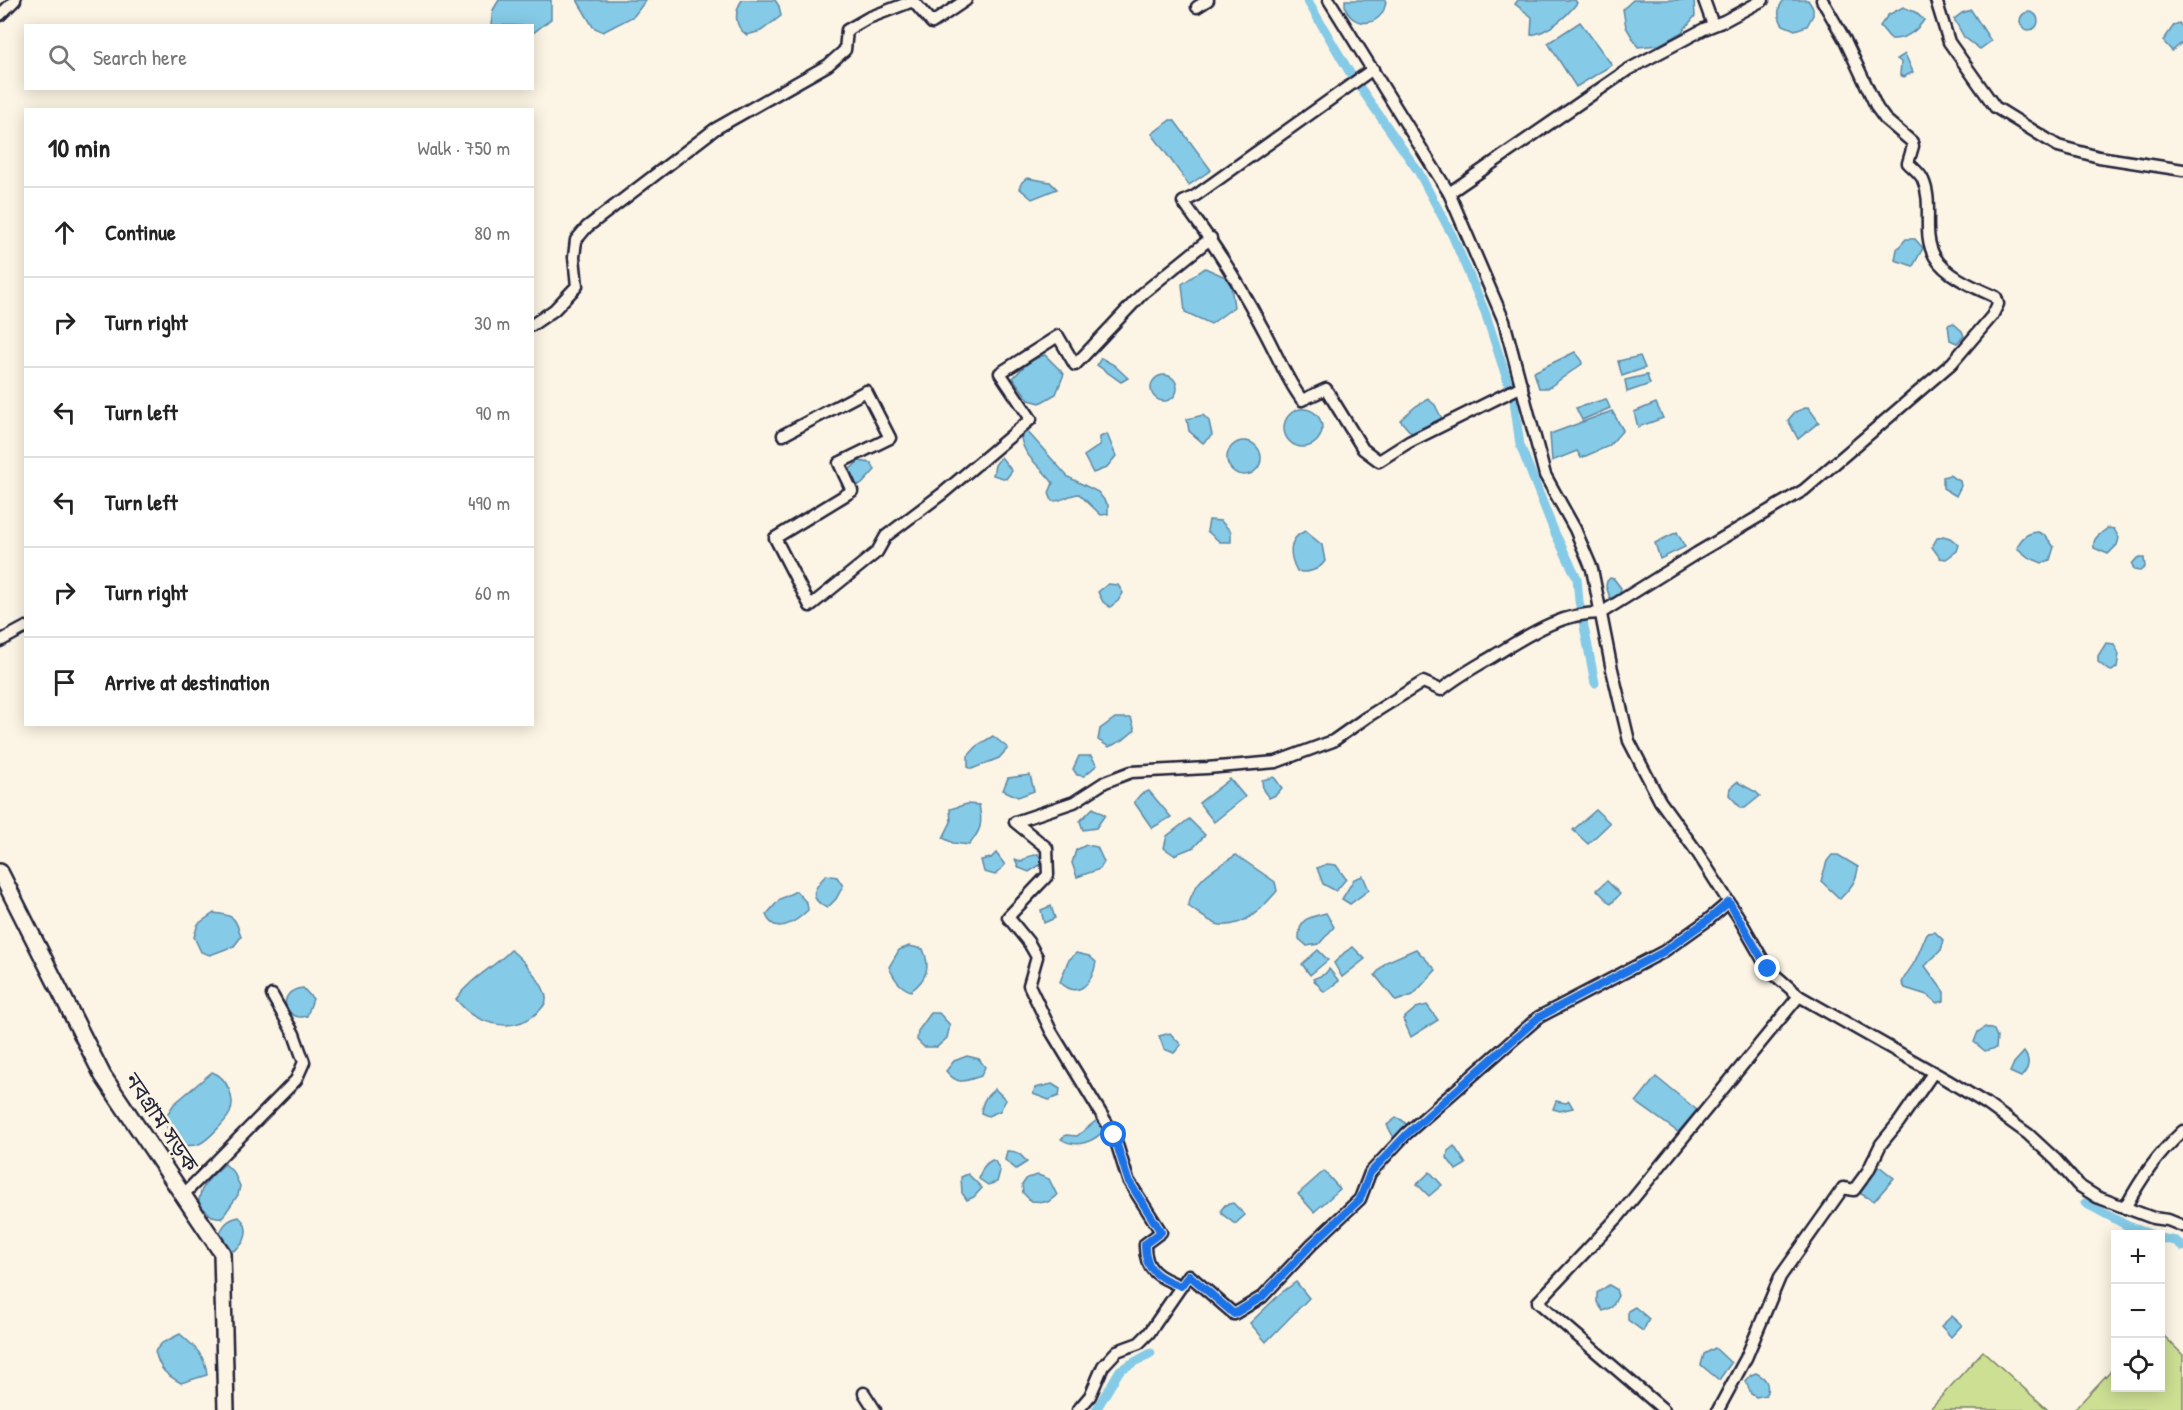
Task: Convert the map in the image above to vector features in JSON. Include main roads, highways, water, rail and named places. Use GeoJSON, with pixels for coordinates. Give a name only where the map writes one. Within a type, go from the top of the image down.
{"type":"FeatureCollection","features":[{"type":"Feature","properties":{"kind":"main road","name":"নবগ্রাম সড়ক"},"geometry":{"type":"LineString","coordinates":[[1,875],[103,1076],[222,1253],[226,1410]]}},
{"type":"Feature","properties":{"kind":"water"},"geometry":{"type":"Polygon","coordinates":[[[499,0],[551,0],[551,19],[534,32],[534,24],[491,24],[493,10],[499,0]]]}},
{"type":"Feature","properties":{"kind":"water"},"geometry":{"type":"Polygon","coordinates":[[[577,0],[646,0],[634,16],[603,32],[593,27],[577,0]]]}},
{"type":"Feature","properties":{"kind":"water"},"geometry":{"type":"Polygon","coordinates":[[[742,0],[775,0],[781,16],[761,31],[747,35],[740,28],[737,19],[742,0]]]}},
{"type":"Feature","properties":{"kind":"water"},"geometry":{"type":"Polygon","coordinates":[[[1345,0],[1386,0],[1384,10],[1378,17],[1364,22],[1357,21],[1350,16],[1345,0]]]}},
{"type":"Feature","properties":{"kind":"water"},"geometry":{"type":"Polygon","coordinates":[[[1518,0],[1575,0],[1577,3],[1557,23],[1544,31],[1531,35],[1532,17],[1515,4],[1518,0]]]}},
{"type":"Feature","properties":{"kind":"water"},"geometry":{"type":"Polygon","coordinates":[[[1633,0],[1694,0],[1695,16],[1682,32],[1659,45],[1638,47],[1626,27],[1623,9],[1633,0]]]}},
{"type":"Feature","properties":{"kind":"water"},"geometry":{"type":"Polygon","coordinates":[[[1784,0],[1808,0],[1813,8],[1813,15],[1807,26],[1795,30],[1783,25],[1779,12],[1784,0]]]}},
{"type":"Feature","properties":{"kind":"water"},"geometry":{"type":"Polygon","coordinates":[[[1903,7],[1915,12],[1924,20],[1909,34],[1891,39],[1880,26],[1888,15],[1903,7]]]}},
{"type":"Feature","properties":{"kind":"water"},"geometry":{"type":"Polygon","coordinates":[[[1971,10],[1991,41],[1980,49],[1964,37],[1954,19],[1971,10]]]}},
{"type":"Feature","properties":{"kind":"water"},"geometry":{"type":"Polygon","coordinates":[[[2025,12],[2033,12],[2038,17],[2036,28],[2025,30],[2020,25],[2020,17],[2025,12]]]}},
{"type":"Feature","properties":{"kind":"water"},"geometry":{"type":"Polygon","coordinates":[[[1580,22],[1612,65],[1576,87],[1548,43],[1580,22]]]}},
{"type":"Feature","properties":{"kind":"water"},"geometry":{"type":"Polygon","coordinates":[[[2179,23],[2183,28],[2183,42],[2172,51],[2163,41],[2174,25],[2179,23]]]}},
{"type":"Feature","properties":{"kind":"water"},"geometry":{"type":"Polygon","coordinates":[[[1905,54],[1913,72],[1904,77],[1900,75],[1901,62],[1897,59],[1905,54]]]}},
{"type":"Feature","properties":{"kind":"water"},"geometry":{"type":"Polygon","coordinates":[[[1170,120],[1174,120],[1211,170],[1189,185],[1152,134],[1170,120]]]}},
{"type":"Feature","properties":{"kind":"water"},"geometry":{"type":"Polygon","coordinates":[[[1027,178],[1050,182],[1057,189],[1032,199],[1019,188],[1027,178]]]}},
{"type":"Feature","properties":{"kind":"water"},"geometry":{"type":"Polygon","coordinates":[[[1906,239],[1915,239],[1923,248],[1913,266],[1895,260],[1897,249],[1906,239]]]}},
{"type":"Feature","properties":{"kind":"water"},"geometry":{"type":"Polygon","coordinates":[[[1205,268],[1230,279],[1234,307],[1211,324],[1185,312],[1182,284],[1205,268]]]}},
{"type":"Feature","properties":{"kind":"water"},"geometry":{"type":"Polygon","coordinates":[[[1953,323],[1964,336],[1957,343],[1950,340],[1948,325],[1953,323]]]}},
{"type":"Feature","properties":{"kind":"water"},"geometry":{"type":"Polygon","coordinates":[[[1575,352],[1582,364],[1548,388],[1539,388],[1534,372],[1575,352]]]}},
{"type":"Feature","properties":{"kind":"water"},"geometry":{"type":"Polygon","coordinates":[[[1045,355],[1064,374],[1056,394],[1040,403],[1029,400],[1013,378],[1031,361],[1045,355]]]}},
{"type":"Feature","properties":{"kind":"water"},"geometry":{"type":"Polygon","coordinates":[[[1640,356],[1645,368],[1622,376],[1618,361],[1640,356]]]}},
{"type":"Feature","properties":{"kind":"water"},"geometry":{"type":"Polygon","coordinates":[[[1101,358],[1114,365],[1128,378],[1121,382],[1097,365],[1101,358]]]}},
{"type":"Feature","properties":{"kind":"water"},"geometry":{"type":"Polygon","coordinates":[[[1164,375],[1173,379],[1177,388],[1173,397],[1164,401],[1155,397],[1151,388],[1155,379],[1164,375]]]}},
{"type":"Feature","properties":{"kind":"water"},"geometry":{"type":"Polygon","coordinates":[[[1647,375],[1650,384],[1627,392],[1625,380],[1647,375]]]}},
{"type":"Feature","properties":{"kind":"water"},"geometry":{"type":"Polygon","coordinates":[[[1428,399],[1435,405],[1442,419],[1413,435],[1400,420],[1428,399]]]}},
{"type":"Feature","properties":{"kind":"water"},"geometry":{"type":"Polygon","coordinates":[[[1606,399],[1610,408],[1582,420],[1576,408],[1606,399]]]}},
{"type":"Feature","properties":{"kind":"water"},"geometry":{"type":"Polygon","coordinates":[[[1656,403],[1663,418],[1638,427],[1634,412],[1656,403]]]}},
{"type":"Feature","properties":{"kind":"water"},"geometry":{"type":"Polygon","coordinates":[[[1808,407],[1819,422],[1798,439],[1788,420],[1795,412],[1808,407]]]}},
{"type":"Feature","properties":{"kind":"water"},"geometry":{"type":"Polygon","coordinates":[[[1303,409],[1317,414],[1322,428],[1317,442],[1303,447],[1289,442],[1284,428],[1289,414],[1303,409]]]}},
{"type":"Feature","properties":{"kind":"water"},"geometry":{"type":"Polygon","coordinates":[[[1612,411],[1623,430],[1609,446],[1581,458],[1577,451],[1552,461],[1550,434],[1612,411]]]}},
{"type":"Feature","properties":{"kind":"water"},"geometry":{"type":"Polygon","coordinates":[[[1203,415],[1209,421],[1212,435],[1203,443],[1189,431],[1187,419],[1203,415]]]}},
{"type":"Feature","properties":{"kind":"water"},"geometry":{"type":"Polygon","coordinates":[[[1026,430],[1068,477],[1098,492],[1108,505],[1108,514],[1101,515],[1079,494],[1052,501],[1049,493],[1053,483],[1030,457],[1023,445],[1021,438],[1026,430]]]}},
{"type":"Feature","properties":{"kind":"water"},"geometry":{"type":"Polygon","coordinates":[[[1107,434],[1116,456],[1106,468],[1093,473],[1084,456],[1100,445],[1100,437],[1107,434]]]}},
{"type":"Feature","properties":{"kind":"water"},"geometry":{"type":"Polygon","coordinates":[[[1244,441],[1256,446],[1261,458],[1256,470],[1244,475],[1232,470],[1227,458],[1232,446],[1244,441]]]}},
{"type":"Feature","properties":{"kind":"water"},"geometry":{"type":"Polygon","coordinates":[[[1001,457],[1012,471],[1006,479],[993,475],[995,465],[1001,457]]]}},
{"type":"Feature","properties":{"kind":"water"},"geometry":{"type":"Polygon","coordinates":[[[859,461],[871,463],[875,470],[862,484],[855,485],[849,470],[859,461]]]}},
{"type":"Feature","properties":{"kind":"water"},"geometry":{"type":"Polygon","coordinates":[[[1949,475],[1960,481],[1961,486],[1956,496],[1943,488],[1943,477],[1949,475]]]}},
{"type":"Feature","properties":{"kind":"water"},"geometry":{"type":"Polygon","coordinates":[[[1209,520],[1221,521],[1231,532],[1231,542],[1220,542],[1207,531],[1209,520]]]}},
{"type":"Feature","properties":{"kind":"water"},"geometry":{"type":"Polygon","coordinates":[[[2108,528],[2114,529],[2119,538],[2117,545],[2108,554],[2094,548],[2094,542],[2097,536],[2108,528]]]}},
{"type":"Feature","properties":{"kind":"water"},"geometry":{"type":"Polygon","coordinates":[[[1305,531],[1322,545],[1325,561],[1316,569],[1301,572],[1297,571],[1294,565],[1291,548],[1299,534],[1305,531]]]}},
{"type":"Feature","properties":{"kind":"water"},"geometry":{"type":"Polygon","coordinates":[[[1677,532],[1685,547],[1660,559],[1655,543],[1677,532]]]}},
{"type":"Feature","properties":{"kind":"water"},"geometry":{"type":"Polygon","coordinates":[[[2038,532],[2045,535],[2054,547],[2050,560],[2042,563],[2028,557],[2017,548],[2024,537],[2038,532]]]}},
{"type":"Feature","properties":{"kind":"water"},"geometry":{"type":"Polygon","coordinates":[[[1943,536],[1959,545],[1957,551],[1946,559],[1940,558],[1932,547],[1937,538],[1943,536]]]}},
{"type":"Feature","properties":{"kind":"water"},"geometry":{"type":"Polygon","coordinates":[[[2137,558],[2144,558],[2145,567],[2140,571],[2134,570],[2132,564],[2137,558]]]}},
{"type":"Feature","properties":{"kind":"water"},"geometry":{"type":"Polygon","coordinates":[[[1610,578],[1614,579],[1621,588],[1620,594],[1615,598],[1610,598],[1606,586],[1610,578]]]}},
{"type":"Feature","properties":{"kind":"water"},"geometry":{"type":"Polygon","coordinates":[[[1108,584],[1118,585],[1123,593],[1110,607],[1103,602],[1098,592],[1108,584]]]}},
{"type":"Feature","properties":{"kind":"water"},"geometry":{"type":"Polygon","coordinates":[[[2106,643],[2114,644],[2119,654],[2117,667],[2112,671],[2098,662],[2098,656],[2106,643]]]}},
{"type":"Feature","properties":{"kind":"water"},"geometry":{"type":"Polygon","coordinates":[[[1115,718],[1131,718],[1135,730],[1123,740],[1109,747],[1098,740],[1100,729],[1115,718]]]}},
{"type":"Feature","properties":{"kind":"water"},"geometry":{"type":"Polygon","coordinates":[[[993,736],[1008,748],[999,758],[972,769],[968,767],[968,756],[978,745],[993,736]]]}},
{"type":"Feature","properties":{"kind":"water"},"geometry":{"type":"Polygon","coordinates":[[[1079,756],[1091,756],[1097,765],[1084,776],[1077,775],[1073,769],[1079,756]]]}},
{"type":"Feature","properties":{"kind":"water"},"geometry":{"type":"Polygon","coordinates":[[[1030,775],[1034,791],[1018,797],[1003,790],[1008,778],[1030,775]]]}},
{"type":"Feature","properties":{"kind":"water"},"geometry":{"type":"Polygon","coordinates":[[[1274,777],[1282,788],[1276,795],[1269,798],[1263,790],[1262,780],[1274,777]]]}},
{"type":"Feature","properties":{"kind":"water"},"geometry":{"type":"Polygon","coordinates":[[[1230,779],[1245,797],[1214,822],[1199,803],[1230,779]]]}},
{"type":"Feature","properties":{"kind":"water"},"geometry":{"type":"Polygon","coordinates":[[[1737,782],[1760,796],[1745,808],[1741,808],[1729,795],[1730,788],[1737,782]]]}},
{"type":"Feature","properties":{"kind":"water"},"geometry":{"type":"Polygon","coordinates":[[[1149,791],[1171,817],[1152,828],[1134,802],[1141,794],[1149,791]]]}},
{"type":"Feature","properties":{"kind":"water"},"geometry":{"type":"Polygon","coordinates":[[[967,804],[979,805],[981,822],[973,840],[969,845],[953,843],[943,838],[951,822],[950,809],[967,804]]]}},
{"type":"Feature","properties":{"kind":"water"},"geometry":{"type":"Polygon","coordinates":[[[1093,808],[1105,815],[1096,828],[1083,830],[1080,821],[1093,808]]]}},
{"type":"Feature","properties":{"kind":"water"},"geometry":{"type":"Polygon","coordinates":[[[1596,810],[1610,823],[1588,844],[1573,830],[1596,810]]]}},
{"type":"Feature","properties":{"kind":"water"},"geometry":{"type":"Polygon","coordinates":[[[1189,819],[1205,835],[1194,847],[1174,855],[1164,848],[1167,836],[1189,819]]]}},
{"type":"Feature","properties":{"kind":"water"},"geometry":{"type":"Polygon","coordinates":[[[1086,845],[1097,847],[1104,862],[1100,869],[1077,877],[1072,863],[1076,850],[1086,845]]]}},
{"type":"Feature","properties":{"kind":"water"},"geometry":{"type":"Polygon","coordinates":[[[996,853],[1005,865],[995,875],[984,872],[981,860],[991,858],[996,853]]]}},
{"type":"Feature","properties":{"kind":"water"},"geometry":{"type":"Polygon","coordinates":[[[1038,854],[1043,863],[1029,872],[1019,868],[1015,859],[1022,862],[1027,857],[1038,854]]]}},
{"type":"Feature","properties":{"kind":"water"},"geometry":{"type":"Polygon","coordinates":[[[1236,855],[1275,882],[1277,891],[1246,920],[1221,925],[1188,906],[1200,882],[1212,870],[1236,855]]]}},
{"type":"Feature","properties":{"kind":"water"},"geometry":{"type":"Polygon","coordinates":[[[1832,855],[1838,855],[1858,867],[1854,881],[1840,899],[1821,881],[1827,861],[1832,855]]]}},
{"type":"Feature","properties":{"kind":"water"},"geometry":{"type":"Polygon","coordinates":[[[1327,864],[1336,865],[1346,879],[1336,891],[1323,884],[1317,868],[1327,864]]]}},
{"type":"Feature","properties":{"kind":"water"},"geometry":{"type":"Polygon","coordinates":[[[826,875],[837,877],[843,886],[836,899],[827,908],[817,900],[814,893],[826,875]]]}},
{"type":"Feature","properties":{"kind":"water"},"geometry":{"type":"Polygon","coordinates":[[[1363,876],[1369,890],[1350,904],[1342,899],[1354,879],[1363,876]]]}},
{"type":"Feature","properties":{"kind":"water"},"geometry":{"type":"Polygon","coordinates":[[[1607,881],[1620,894],[1611,904],[1597,890],[1607,881]]]}},
{"type":"Feature","properties":{"kind":"water"},"geometry":{"type":"Polygon","coordinates":[[[796,891],[807,903],[808,910],[798,919],[786,925],[780,926],[770,922],[766,915],[780,899],[796,891]]]}},
{"type":"Feature","properties":{"kind":"water"},"geometry":{"type":"Polygon","coordinates":[[[1051,906],[1055,918],[1044,923],[1041,910],[1051,906]]]}},
{"type":"Feature","properties":{"kind":"water"},"geometry":{"type":"Polygon","coordinates":[[[214,913],[230,916],[236,922],[241,937],[234,946],[210,955],[201,952],[194,937],[198,924],[214,913]]]}},
{"type":"Feature","properties":{"kind":"water"},"geometry":{"type":"Polygon","coordinates":[[[1326,913],[1334,927],[1319,944],[1307,946],[1299,939],[1303,922],[1326,913]]]}},
{"type":"Feature","properties":{"kind":"water"},"geometry":{"type":"Polygon","coordinates":[[[1935,932],[1944,941],[1941,950],[1925,966],[1944,992],[1944,1001],[1937,1003],[1927,995],[1905,988],[1902,983],[1928,933],[1935,932]]]}},
{"type":"Feature","properties":{"kind":"water"},"geometry":{"type":"Polygon","coordinates":[[[909,946],[923,949],[927,961],[924,977],[911,991],[897,982],[889,967],[899,950],[909,946]]]}},
{"type":"Feature","properties":{"kind":"water"},"geometry":{"type":"Polygon","coordinates":[[[1353,947],[1365,959],[1342,977],[1334,963],[1353,947]]]}},
{"type":"Feature","properties":{"kind":"water"},"geometry":{"type":"Polygon","coordinates":[[[1416,949],[1436,970],[1413,995],[1396,1001],[1375,975],[1386,962],[1416,949]]]}},
{"type":"Feature","properties":{"kind":"water"},"geometry":{"type":"Polygon","coordinates":[[[511,950],[527,965],[542,986],[546,1002],[527,1020],[516,1024],[494,1024],[473,1015],[456,999],[469,984],[511,950]]]}},
{"type":"Feature","properties":{"kind":"water"},"geometry":{"type":"Polygon","coordinates":[[[1318,950],[1328,960],[1310,975],[1302,964],[1318,950]]]}},
{"type":"Feature","properties":{"kind":"water"},"geometry":{"type":"Polygon","coordinates":[[[1076,953],[1089,956],[1096,962],[1088,982],[1079,989],[1073,990],[1060,982],[1068,961],[1076,953]]]}},
{"type":"Feature","properties":{"kind":"water"},"geometry":{"type":"Polygon","coordinates":[[[1329,969],[1339,981],[1324,992],[1313,979],[1325,974],[1329,969]]]}},
{"type":"Feature","properties":{"kind":"water"},"geometry":{"type":"Polygon","coordinates":[[[303,988],[313,999],[307,1016],[299,1017],[288,1011],[286,1000],[294,990],[303,988]]]}},
{"type":"Feature","properties":{"kind":"water"},"geometry":{"type":"Polygon","coordinates":[[[1427,1005],[1438,1020],[1411,1037],[1403,1019],[1416,1008],[1427,1005]]]}},
{"type":"Feature","properties":{"kind":"water"},"geometry":{"type":"Polygon","coordinates":[[[931,1013],[939,1013],[950,1025],[947,1038],[937,1047],[924,1047],[917,1040],[918,1031],[931,1013]]]}},
{"type":"Feature","properties":{"kind":"water"},"geometry":{"type":"Polygon","coordinates":[[[1985,1027],[1994,1030],[1997,1037],[1996,1048],[1985,1051],[1974,1042],[1978,1032],[1985,1027]]]}},
{"type":"Feature","properties":{"kind":"water"},"geometry":{"type":"Polygon","coordinates":[[[1170,1033],[1181,1045],[1174,1053],[1164,1049],[1159,1036],[1170,1033]]]}},
{"type":"Feature","properties":{"kind":"water"},"geometry":{"type":"Polygon","coordinates":[[[2024,1052],[2028,1065],[2021,1077],[2010,1072],[2014,1063],[2024,1052]]]}},
{"type":"Feature","properties":{"kind":"water"},"geometry":{"type":"Polygon","coordinates":[[[967,1056],[979,1059],[985,1067],[981,1076],[962,1081],[954,1079],[946,1071],[954,1061],[967,1056]]]}},
{"type":"Feature","properties":{"kind":"water"},"geometry":{"type":"Polygon","coordinates":[[[212,1072],[226,1083],[229,1089],[232,1101],[230,1113],[225,1121],[202,1142],[184,1146],[167,1128],[166,1116],[174,1104],[212,1072]]]}},
{"type":"Feature","properties":{"kind":"water"},"geometry":{"type":"Polygon","coordinates":[[[1656,1077],[1697,1110],[1678,1132],[1636,1102],[1656,1077]]]}},
{"type":"Feature","properties":{"kind":"water"},"geometry":{"type":"Polygon","coordinates":[[[1052,1084],[1060,1089],[1059,1096],[1049,1100],[1033,1094],[1035,1088],[1052,1084]]]}},
{"type":"Feature","properties":{"kind":"water"},"geometry":{"type":"Polygon","coordinates":[[[995,1089],[1006,1100],[1000,1111],[988,1116],[981,1113],[982,1105],[995,1089]]]}},
{"type":"Feature","properties":{"kind":"water"},"geometry":{"type":"Polygon","coordinates":[[[1556,1101],[1566,1103],[1569,1101],[1573,1108],[1560,1111],[1553,1109],[1556,1101]]]}},
{"type":"Feature","properties":{"kind":"water"},"geometry":{"type":"Polygon","coordinates":[[[1396,1118],[1407,1125],[1394,1138],[1387,1125],[1396,1118]]]}},
{"type":"Feature","properties":{"kind":"water"},"geometry":{"type":"Polygon","coordinates":[[[1097,1120],[1106,1128],[1091,1140],[1079,1144],[1061,1139],[1066,1135],[1077,1136],[1097,1120]]]}},
{"type":"Feature","properties":{"kind":"water"},"geometry":{"type":"Polygon","coordinates":[[[1454,1146],[1466,1164],[1456,1170],[1447,1158],[1448,1151],[1454,1146]]]}},
{"type":"Feature","properties":{"kind":"water"},"geometry":{"type":"Polygon","coordinates":[[[1007,1151],[1016,1152],[1027,1162],[1016,1169],[1005,1160],[1007,1151]]]}},
{"type":"Feature","properties":{"kind":"water"},"geometry":{"type":"Polygon","coordinates":[[[992,1160],[995,1161],[1000,1171],[997,1182],[988,1185],[979,1179],[983,1168],[992,1160]]]}},
{"type":"Feature","properties":{"kind":"water"},"geometry":{"type":"Polygon","coordinates":[[[225,1164],[234,1173],[240,1186],[238,1195],[222,1218],[212,1216],[199,1205],[199,1198],[203,1187],[225,1164]]]}},
{"type":"Feature","properties":{"kind":"water"},"geometry":{"type":"Polygon","coordinates":[[[1879,1166],[1894,1178],[1874,1201],[1861,1194],[1861,1186],[1879,1166]]]}},
{"type":"Feature","properties":{"kind":"water"},"geometry":{"type":"Polygon","coordinates":[[[1324,1171],[1340,1189],[1314,1212],[1298,1194],[1324,1171]]]}},
{"type":"Feature","properties":{"kind":"water"},"geometry":{"type":"Polygon","coordinates":[[[1430,1172],[1442,1185],[1429,1196],[1417,1184],[1430,1172]]]}},
{"type":"Feature","properties":{"kind":"water"},"geometry":{"type":"Polygon","coordinates":[[[968,1174],[982,1188],[974,1197],[967,1200],[962,1193],[961,1177],[968,1174]]]}},
{"type":"Feature","properties":{"kind":"water"},"geometry":{"type":"Polygon","coordinates":[[[1038,1175],[1049,1179],[1057,1195],[1048,1202],[1031,1201],[1023,1193],[1022,1185],[1027,1178],[1038,1175]]]}},
{"type":"Feature","properties":{"kind":"water"},"geometry":{"type":"Polygon","coordinates":[[[1233,1203],[1245,1215],[1235,1224],[1222,1214],[1221,1210],[1225,1205],[1233,1203]]]}},
{"type":"Feature","properties":{"kind":"water"},"geometry":{"type":"Polygon","coordinates":[[[239,1217],[245,1226],[246,1235],[242,1244],[233,1251],[226,1246],[219,1235],[226,1223],[239,1217]]]}},
{"type":"Feature","properties":{"kind":"water"},"geometry":{"type":"Polygon","coordinates":[[[1296,1282],[1309,1298],[1266,1342],[1250,1323],[1296,1282]]]}},
{"type":"Feature","properties":{"kind":"water"},"geometry":{"type":"Polygon","coordinates":[[[1609,1285],[1616,1289],[1618,1296],[1612,1307],[1603,1311],[1597,1302],[1597,1293],[1609,1285]]]}},
{"type":"Feature","properties":{"kind":"water"},"geometry":{"type":"Polygon","coordinates":[[[1635,1307],[1649,1319],[1643,1331],[1628,1320],[1628,1311],[1635,1307]]]}},
{"type":"Feature","properties":{"kind":"water"},"geometry":{"type":"Polygon","coordinates":[[[1952,1316],[1962,1325],[1951,1337],[1941,1326],[1952,1316]]]}},
{"type":"Feature","properties":{"kind":"water"},"geometry":{"type":"Polygon","coordinates":[[[180,1334],[202,1357],[207,1375],[181,1383],[161,1367],[155,1351],[162,1343],[180,1334]]]}},
{"type":"Feature","properties":{"kind":"water"},"geometry":{"type":"Polygon","coordinates":[[[1715,1348],[1731,1363],[1719,1380],[1701,1365],[1704,1354],[1715,1348]]]}},
{"type":"Feature","properties":{"kind":"water"},"geometry":{"type":"Polygon","coordinates":[[[1756,1373],[1766,1382],[1768,1388],[1766,1395],[1756,1397],[1751,1394],[1746,1381],[1756,1373]]]}},
{"type":"Feature","properties":{"kind":"waterway"},"geometry":{"type":"LineString","coordinates":[[1307,0],[1350,73],[1418,171],[1453,237],[1485,312],[1514,401],[1520,445],[1554,531],[1577,578],[1579,601],[1595,683]]}},
{"type":"Feature","properties":{"kind":"waterway"},"geometry":{"type":"LineString","coordinates":[[2085,1203],[2139,1230]]}},
{"type":"Feature","properties":{"kind":"waterway"},"geometry":{"type":"LineString","coordinates":[[2165,1239],[2176,1241],[2183,1247]]}},
{"type":"Feature","properties":{"kind":"waterway"},"geometry":{"type":"LineString","coordinates":[[1096,1410],[1120,1370],[1151,1353]]}}]}
